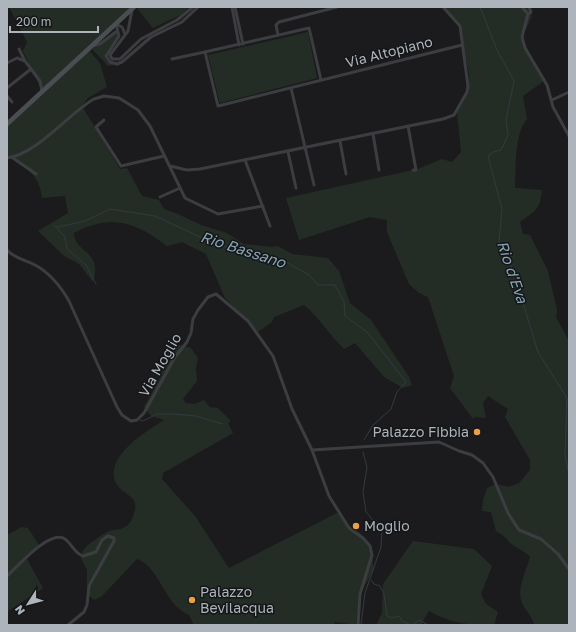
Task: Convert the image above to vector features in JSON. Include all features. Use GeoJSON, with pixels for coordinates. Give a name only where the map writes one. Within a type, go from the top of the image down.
{"type":"FeatureCollection","features":[{"type":"Feature","properties":{"kind":"main road"},"geometry":{"type":"LineString","coordinates":[[7,124],[134,8]]}},
{"type":"Feature","properties":{"kind":"street"},"geometry":{"type":"LineString","coordinates":[[134,8],[125,34],[110,55],[112,59],[120,59],[141,39],[177,20],[193,7]]}},
{"type":"Feature","properties":{"kind":"street"},"geometry":{"type":"LineString","coordinates":[[116,24],[119,36],[106,56],[112,63],[122,62],[143,42],[182,22],[198,7]]}},
{"type":"Feature","properties":{"kind":"street"},"geometry":{"type":"LineString","coordinates":[[232,7],[241,44]]}},
{"type":"Feature","properties":{"kind":"street"},"geometry":{"type":"LineString","coordinates":[[235,7],[241,44]]}},
{"type":"Feature","properties":{"kind":"street"},"geometry":{"type":"LineString","coordinates":[[278,36],[276,25],[279,22],[338,7]]}},
{"type":"Feature","properties":{"kind":"street"},"geometry":{"type":"LineString","coordinates":[[170,166],[187,170],[200,169],[443,120],[454,115],[468,92],[460,26],[443,7]]}},
{"type":"Feature","properties":{"kind":"street"},"geometry":{"type":"LineString","coordinates":[[522,7],[528,14]]}},
{"type":"Feature","properties":{"kind":"street"},"geometry":{"type":"LineString","coordinates":[[529,7],[531,12],[528,14],[522,37],[525,48],[547,85],[553,107],[569,136]]}},
{"type":"Feature","properties":{"kind":"street"},"geometry":{"type":"LineString","coordinates":[[116,24],[122,27],[125,34]]}},
{"type":"Feature","properties":{"kind":"street"},"geometry":{"type":"LineString","coordinates":[[122,27],[129,24]]}},
{"type":"Feature","properties":{"kind":"street"},"geometry":{"type":"LineString","coordinates":[[172,59],[309,28],[321,80]]}},
{"type":"Feature","properties":{"kind":"street"},"geometry":{"type":"LineString","coordinates":[[90,47],[100,44],[118,32],[125,34]]}},
{"type":"Feature","properties":{"kind":"street","name":"Via Altopiano"},"geometry":{"type":"LineString","coordinates":[[205,52],[218,106],[462,45]]}},
{"type":"Feature","properties":{"kind":"street"},"geometry":{"type":"LineString","coordinates":[[19,49],[25,61],[40,81],[42,92]]}},
{"type":"Feature","properties":{"kind":"street"},"geometry":{"type":"LineString","coordinates":[[7,62],[17,58],[25,61]]}},
{"type":"Feature","properties":{"kind":"street"},"geometry":{"type":"LineString","coordinates":[[7,88],[31,69]]}},
{"type":"Feature","properties":{"kind":"street"},"geometry":{"type":"LineString","coordinates":[[291,88],[307,148],[314,185]]}},
{"type":"Feature","properties":{"kind":"street"},"geometry":{"type":"LineString","coordinates":[[552,100],[569,92]]}},
{"type":"Feature","properties":{"kind":"street"},"geometry":{"type":"LineString","coordinates":[[7,96],[12,102]]}},
{"type":"Feature","properties":{"kind":"street"},"geometry":{"type":"LineString","coordinates":[[9,158],[37,143],[90,102],[104,96],[119,98],[138,110],[150,126],[185,198],[218,214],[263,206]]}},
{"type":"Feature","properties":{"kind":"street"},"geometry":{"type":"LineString","coordinates":[[104,120],[96,127],[121,166],[164,156]]}},
{"type":"Feature","properties":{"kind":"street"},"geometry":{"type":"LineString","coordinates":[[408,126],[416,170],[413,170]]}},
{"type":"Feature","properties":{"kind":"street"},"geometry":{"type":"LineString","coordinates":[[373,134],[379,170]]}},
{"type":"Feature","properties":{"kind":"street"},"geometry":{"type":"LineString","coordinates":[[340,141],[346,174]]}},
{"type":"Feature","properties":{"kind":"street"},"geometry":{"type":"LineString","coordinates":[[288,152],[296,188]]}},
{"type":"Feature","properties":{"kind":"street"},"geometry":{"type":"LineString","coordinates":[[9,158],[36,174]]}},
{"type":"Feature","properties":{"kind":"street"},"geometry":{"type":"LineString","coordinates":[[245,160],[270,226]]}},
{"type":"Feature","properties":{"kind":"street"},"geometry":{"type":"LineString","coordinates":[[160,197],[180,188]]}},
{"type":"Feature","properties":{"kind":"street","name":"Via Moglio"},"geometry":{"type":"LineString","coordinates":[[7,250],[18,258],[34,264],[47,273],[60,287],[69,301],[117,407],[122,415],[131,421],[137,420],[144,413],[175,358],[187,342],[191,334],[193,318],[212,294],[222,298],[248,321],[273,356],[292,409],[312,450],[329,496],[349,528],[363,538],[370,546],[372,554],[360,594],[358,625]]}},
{"type":"Feature","properties":{"kind":"street"},"geometry":{"type":"LineString","coordinates":[[312,450],[439,442],[459,452],[472,455],[483,462],[493,477],[508,513],[519,530],[541,539],[558,554],[569,569]]}},
{"type":"Feature","properties":{"kind":"street"},"geometry":{"type":"LineString","coordinates":[[7,576],[38,547],[49,539],[60,537],[65,539],[83,556],[96,552],[102,540],[108,536],[114,538],[114,541],[89,586],[87,605],[84,612],[68,625]]}},
{"type":"Feature","properties":{"kind":"shaded area"},"geometry":{"type":"Polygon","coordinates":[[[9,7],[133,7],[87,48],[100,63],[107,87],[88,98],[82,106],[120,169],[127,168],[142,196],[159,200],[164,209],[201,225],[227,233],[244,244],[272,247],[278,246],[292,254],[328,258],[339,271],[350,303],[371,320],[409,377],[412,385],[403,388],[384,377],[355,343],[344,349],[315,315],[304,305],[274,317],[272,322],[258,332],[225,298],[206,254],[182,242],[167,246],[134,226],[112,222],[100,223],[74,233],[75,240],[78,245],[87,253],[94,264],[95,272],[93,282],[79,264],[64,256],[38,231],[68,213],[65,196],[42,198],[38,182],[35,177],[26,168],[7,155],[7,124],[42,91],[23,51],[27,42],[9,7]]]}},
{"type":"Feature","properties":{"kind":"shaded area"},"geometry":{"type":"Polygon","coordinates":[[[136,7],[189,7],[180,15],[153,28],[136,7]]]}},
{"type":"Feature","properties":{"kind":"shaded area"},"geometry":{"type":"Polygon","coordinates":[[[444,7],[527,7],[532,16],[524,33],[524,42],[544,81],[523,96],[527,119],[523,125],[518,142],[515,188],[542,190],[540,202],[536,209],[520,222],[523,234],[530,235],[548,271],[557,310],[556,317],[569,341],[569,625],[534,625],[522,603],[520,597],[521,585],[530,556],[510,543],[505,537],[496,531],[491,512],[482,511],[483,500],[487,488],[496,484],[509,487],[519,483],[530,470],[530,460],[505,417],[508,409],[488,396],[483,403],[486,418],[475,417],[473,419],[450,388],[454,376],[428,297],[419,293],[409,284],[387,232],[387,220],[370,217],[299,240],[286,198],[418,169],[442,159],[452,162],[461,152],[457,112],[469,91],[469,74],[459,24],[444,7]]]}},
{"type":"Feature","properties":{"kind":"shaded area"},"geometry":{"type":"Polygon","coordinates":[[[116,32],[118,34],[117,37],[105,57],[108,62],[116,65],[108,66],[92,49],[116,32]]]}},
{"type":"Feature","properties":{"kind":"shaded area"},"geometry":{"type":"Polygon","coordinates":[[[308,32],[317,78],[220,103],[208,55],[308,32]]]}},
{"type":"Feature","properties":{"kind":"shaded area"},"geometry":{"type":"Polygon","coordinates":[[[181,345],[191,348],[198,358],[196,368],[197,381],[183,399],[186,403],[195,404],[204,400],[210,407],[218,408],[231,421],[228,423],[233,433],[163,473],[162,479],[195,516],[229,568],[339,512],[344,522],[360,533],[370,545],[372,556],[374,570],[360,593],[356,625],[335,622],[334,625],[194,625],[189,615],[174,603],[145,563],[137,559],[102,596],[94,600],[87,594],[87,570],[81,558],[84,549],[103,534],[127,526],[135,512],[134,501],[118,486],[115,481],[114,471],[116,462],[122,453],[139,437],[164,420],[151,416],[144,407],[160,378],[170,348],[181,345]]]}},
{"type":"Feature","properties":{"kind":"shaded area"},"geometry":{"type":"Polygon","coordinates":[[[22,527],[28,528],[39,545],[27,559],[43,588],[7,612],[7,535],[22,527]]]}},
{"type":"Feature","properties":{"kind":"shaded area"},"geometry":{"type":"Polygon","coordinates":[[[413,541],[474,549],[492,566],[481,594],[486,604],[498,612],[494,625],[460,623],[445,619],[429,611],[421,625],[376,625],[382,613],[383,584],[413,541]]]}},
{"type":"Feature","properties":{"kind":"waterway","name":"Rio d'Eva"},"geometry":{"type":"LineString","coordinates":[[480,7],[497,50],[514,81],[506,120],[508,135],[501,150],[493,152],[488,156],[502,209],[499,242],[513,270],[538,352],[567,398],[565,455],[569,475]]}},
{"type":"Feature","properties":{"kind":"waterway","name":"Rio Bassano"},"geometry":{"type":"LineString","coordinates":[[54,226],[58,227],[85,221],[110,209],[155,216],[215,244],[284,261],[309,275],[318,285],[335,285],[344,302],[345,316],[368,333],[406,382],[397,392],[391,409],[373,425],[364,440]]}},
{"type":"Feature","properties":{"kind":"waterway"},"geometry":{"type":"LineString","coordinates":[[57,228],[65,237],[67,249],[86,265],[96,284]]}},
{"type":"Feature","properties":{"kind":"waterway"},"geometry":{"type":"LineString","coordinates":[[140,420],[143,421],[157,414],[173,414],[196,416],[223,424]]}},
{"type":"Feature","properties":{"kind":"waterway","name":"Rio Bassano"},"geometry":{"type":"LineString","coordinates":[[361,625],[365,593],[381,547],[382,531],[366,512],[363,492],[367,467],[363,452]]}},
{"type":"Feature","properties":{"kind":"waterway"},"geometry":{"type":"LineString","coordinates":[[371,580],[374,584],[380,586],[384,594],[387,616],[392,618],[399,616],[402,621],[411,625]]}},
{"type":"Feature","properties":{"kind":"waterway"},"geometry":{"type":"LineString","coordinates":[[413,625],[419,620],[428,625]]}},
{"type":"Feature","properties":{"kind":"place","name":"Palazzo Fibbia"},"geometry":{"type":"Point","coordinates":[477,432]}},
{"type":"Feature","properties":{"kind":"place","name":"Moglio"},"geometry":{"type":"Point","coordinates":[356,526]}},
{"type":"Feature","properties":{"kind":"place","name":"Palazzo Bevilacqua"},"geometry":{"type":"Point","coordinates":[192,600]}}]}
